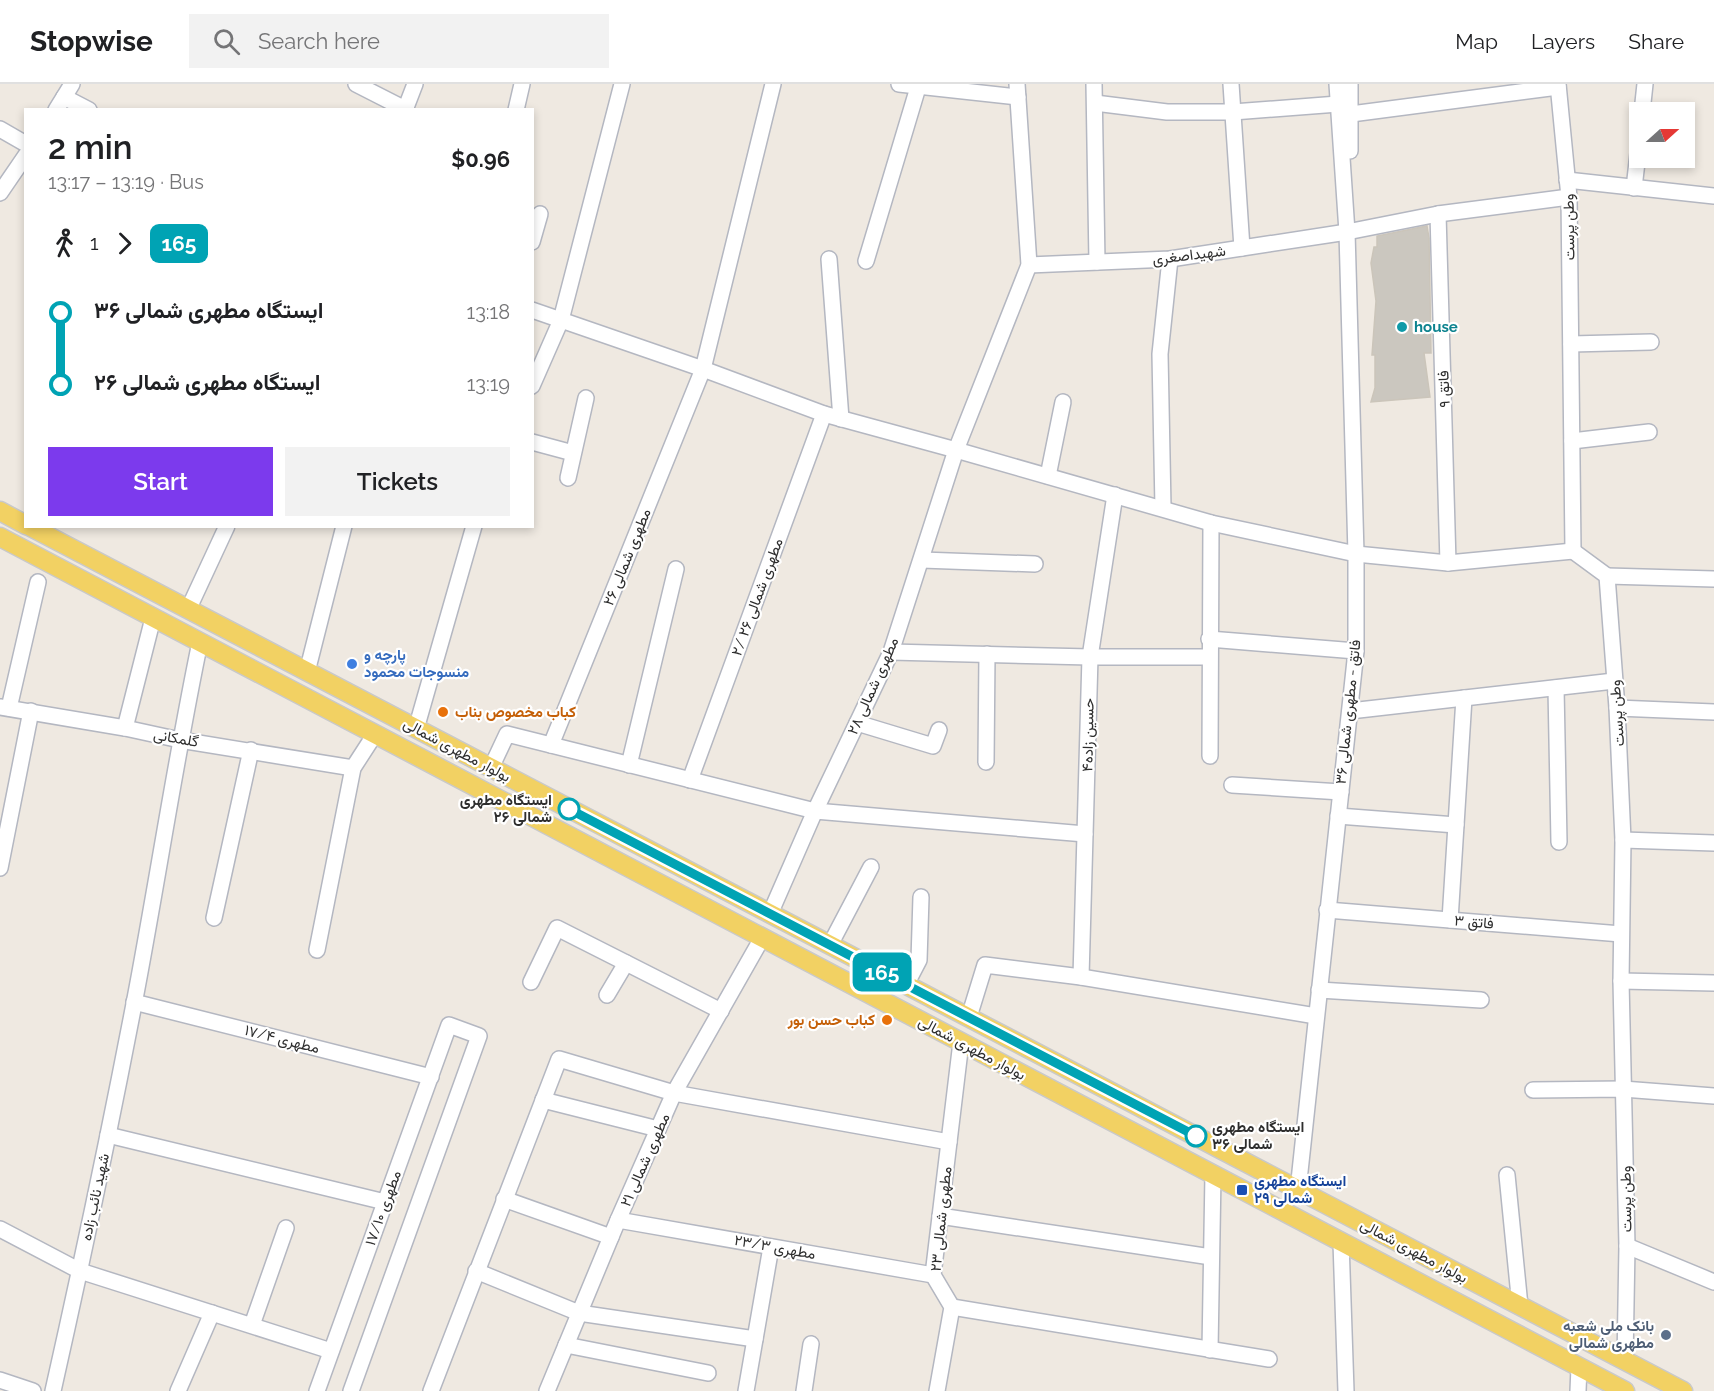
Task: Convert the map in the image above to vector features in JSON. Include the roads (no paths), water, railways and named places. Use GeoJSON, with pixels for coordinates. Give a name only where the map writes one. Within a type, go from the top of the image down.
{"type":"FeatureCollection","features":[{"type":"Feature","properties":{"kind":"main road","name":"بولوار مطهری شمالی"},"geometry":{"type":"LineString","coordinates":[[0,512],[24,524]]}},
{"type":"Feature","properties":{"kind":"main road","name":"بولوار مطهری شمالی"},"geometry":{"type":"LineString","coordinates":[[36,528],[53,532],[188,610],[1683,1391]]}},
{"type":"Feature","properties":{"kind":"main road","name":"بولوار مطهری شمالی"},"geometry":{"type":"LineString","coordinates":[[0,537],[1625,1391]]}},
{"type":"Feature","properties":{"kind":"main road"},"geometry":{"type":"LineString","coordinates":[[1119,1125],[1130,1102]]}},
{"type":"Feature","properties":{"kind":"main road"},"geometry":{"type":"LineString","coordinates":[[1551,1352],[1562,1328]]}},
{"type":"Feature","properties":{"kind":"street"},"geometry":{"type":"LineString","coordinates":[[356,84],[403,108]]}},
{"type":"Feature","properties":{"kind":"street"},"geometry":{"type":"LineString","coordinates":[[405,108],[415,84]]}},
{"type":"Feature","properties":{"kind":"street"},"geometry":{"type":"LineString","coordinates":[[516,108],[522,84]]}},
{"type":"Feature","properties":{"kind":"street"},"geometry":{"type":"LineString","coordinates":[[534,381],[561,320],[622,84]]}},
{"type":"Feature","properties":{"kind":"street","name":"مطهری شمالی ۲۶"},"geometry":{"type":"LineString","coordinates":[[551,745],[703,369],[773,84]]}},
{"type":"Feature","properties":{"kind":"street"},"geometry":{"type":"LineString","coordinates":[[899,84],[1017,91],[1029,265]]}},
{"type":"Feature","properties":{"kind":"street"},"geometry":{"type":"LineString","coordinates":[[1094,84],[1097,262]]}},
{"type":"Feature","properties":{"kind":"street"},"geometry":{"type":"LineString","coordinates":[[1232,84],[1242,248]]}},
{"type":"Feature","properties":{"kind":"street"},"geometry":{"type":"LineString","coordinates":[[1337,84],[1347,232]]}},
{"type":"Feature","properties":{"kind":"street"},"geometry":{"type":"LineString","coordinates":[[1347,232],[1350,84]]}},
{"type":"Feature","properties":{"kind":"street"},"geometry":{"type":"LineString","coordinates":[[1643,102],[1645,84]]}},
{"type":"Feature","properties":{"kind":"street"},"geometry":{"type":"LineString","coordinates":[[866,261],[919,85]]}},
{"type":"Feature","properties":{"kind":"street"},"geometry":{"type":"LineString","coordinates":[[1351,114],[1558,85]]}},
{"type":"Feature","properties":{"kind":"street","name":"وطن پرست"},"geometry":{"type":"LineString","coordinates":[[1558,85],[1569,197],[1573,551]]}},
{"type":"Feature","properties":{"kind":"street"},"geometry":{"type":"LineString","coordinates":[[64,97],[85,108]]}},
{"type":"Feature","properties":{"kind":"street"},"geometry":{"type":"LineString","coordinates":[[1095,103],[1167,112],[1233,112],[1338,104]]}},
{"type":"Feature","properties":{"kind":"street"},"geometry":{"type":"LineString","coordinates":[[0,129],[24,143]]}},
{"type":"Feature","properties":{"kind":"street"},"geometry":{"type":"LineString","coordinates":[[0,193],[24,158]]}},
{"type":"Feature","properties":{"kind":"street"},"geometry":{"type":"LineString","coordinates":[[1634,188],[1636,168]]}},
{"type":"Feature","properties":{"kind":"street"},"geometry":{"type":"LineString","coordinates":[[1567,180],[1714,196]]}},
{"type":"Feature","properties":{"kind":"street","name":"شهیداصغری"},"geometry":{"type":"LineString","coordinates":[[1029,265],[1170,259],[1347,232],[1438,214],[1569,197]]}},
{"type":"Feature","properties":{"kind":"street"},"geometry":{"type":"LineString","coordinates":[[534,235],[540,213]]}},
{"type":"Feature","properties":{"kind":"street","name":"فاتق ۹"},"geometry":{"type":"LineString","coordinates":[[1438,214],[1448,563]]}},
{"type":"Feature","properties":{"kind":"street","name":"فاتق - مطهری شمالی ۳۶"},"geometry":{"type":"LineString","coordinates":[[1298,1190],[1356,651],[1356,555],[1347,232]]}},
{"type":"Feature","properties":{"kind":"street"},"geometry":{"type":"LineString","coordinates":[[1163,508],[1160,354],[1170,259]]}},
{"type":"Feature","properties":{"kind":"street"},"geometry":{"type":"LineString","coordinates":[[829,260],[841,419]]}},
{"type":"Feature","properties":{"kind":"street","name":"مطهری شمالی ۲۸"},"geometry":{"type":"LineString","coordinates":[[770,914],[815,811],[891,652],[956,450],[1029,265]]}},
{"type":"Feature","properties":{"kind":"street"},"geometry":{"type":"LineString","coordinates":[[534,311],[824,414],[1211,523],[1356,555],[1448,563],[1573,551],[1607,576],[1714,579]]}},
{"type":"Feature","properties":{"kind":"street"},"geometry":{"type":"LineString","coordinates":[[1571,344],[1651,342]]}},
{"type":"Feature","properties":{"kind":"street"},"geometry":{"type":"LineString","coordinates":[[568,478],[586,398]]}},
{"type":"Feature","properties":{"kind":"street"},"geometry":{"type":"LineString","coordinates":[[1048,476],[1063,402]]}},
{"type":"Feature","properties":{"kind":"street","name":"مطهری شمالی ۲۶ /۲"},"geometry":{"type":"LineString","coordinates":[[690,780],[824,414]]}},
{"type":"Feature","properties":{"kind":"street"},"geometry":{"type":"LineString","coordinates":[[1572,441],[1649,432]]}},
{"type":"Feature","properties":{"kind":"street"},"geometry":{"type":"LineString","coordinates":[[534,443],[573,453]]}},
{"type":"Feature","properties":{"kind":"street","name":"حسین زاده۴"},"geometry":{"type":"LineString","coordinates":[[1081,977],[1090,657],[1115,495]]}},
{"type":"Feature","properties":{"kind":"street"},"geometry":{"type":"LineString","coordinates":[[1210,756],[1211,523]]}},
{"type":"Feature","properties":{"kind":"street"},"geometry":{"type":"LineString","coordinates":[[188,610],[226,528]]}},
{"type":"Feature","properties":{"kind":"street"},"geometry":{"type":"LineString","coordinates":[[307,672],[343,528]]}},
{"type":"Feature","properties":{"kind":"street"},"geometry":{"type":"LineString","coordinates":[[416,729],[473,528]]}},
{"type":"Feature","properties":{"kind":"street"},"geometry":{"type":"LineString","coordinates":[[922,560],[1035,564]]}},
{"type":"Feature","properties":{"kind":"street"},"geometry":{"type":"LineString","coordinates":[[629,765],[676,569]]}},
{"type":"Feature","properties":{"kind":"street","name":"وطن پرست"},"geometry":{"type":"LineString","coordinates":[[1607,576],[1617,708],[1623,840],[1621,981],[1627,1246],[1625,1361]]}},
{"type":"Feature","properties":{"kind":"street"},"geometry":{"type":"LineString","coordinates":[[4,708],[38,582]]}},
{"type":"Feature","properties":{"kind":"street"},"geometry":{"type":"LineString","coordinates":[[125,728],[153,618]]}},
{"type":"Feature","properties":{"kind":"street"},"geometry":{"type":"LineString","coordinates":[[1209,639],[1356,651]]}},
{"type":"Feature","properties":{"kind":"street","name":"شهید نائب زاده"},"geometry":{"type":"LineString","coordinates":[[53,1391],[108,1135],[200,642]]}},
{"type":"Feature","properties":{"kind":"street"},"geometry":{"type":"LineString","coordinates":[[891,652],[1090,657],[1209,657]]}},
{"type":"Feature","properties":{"kind":"street"},"geometry":{"type":"LineString","coordinates":[[986,762],[987,654]]}},
{"type":"Feature","properties":{"kind":"street"},"geometry":{"type":"LineString","coordinates":[[1350,711],[1614,681]]}},
{"type":"Feature","properties":{"kind":"street"},"geometry":{"type":"LineString","coordinates":[[1556,688],[1559,842]]}},
{"type":"Feature","properties":{"kind":"street"},"geometry":{"type":"LineString","coordinates":[[1450,920],[1464,698]]}},
{"type":"Feature","properties":{"kind":"street","name":"گلمکانی"},"geometry":{"type":"LineString","coordinates":[[4,708],[353,768]]}},
{"type":"Feature","properties":{"kind":"street"},"geometry":{"type":"LineString","coordinates":[[1617,708],[1714,712]]}},
{"type":"Feature","properties":{"kind":"street"},"geometry":{"type":"LineString","coordinates":[[0,868],[31,711]]}},
{"type":"Feature","properties":{"kind":"street"},"geometry":{"type":"LineString","coordinates":[[857,723],[933,746],[939,730]]}},
{"type":"Feature","properties":{"kind":"street"},"geometry":{"type":"LineString","coordinates":[[317,950],[353,768],[375,734]]}},
{"type":"Feature","properties":{"kind":"street"},"geometry":{"type":"LineString","coordinates":[[491,768],[507,734],[815,811],[1085,834]]}},
{"type":"Feature","properties":{"kind":"street"},"geometry":{"type":"LineString","coordinates":[[214,918],[251,750]]}},
{"type":"Feature","properties":{"kind":"street"},"geometry":{"type":"LineString","coordinates":[[1232,785],[1341,792]]}},
{"type":"Feature","properties":{"kind":"street"},"geometry":{"type":"LineString","coordinates":[[1338,816],[1456,825]]}},
{"type":"Feature","properties":{"kind":"street"},"geometry":{"type":"LineString","coordinates":[[1623,840],[1714,843]]}},
{"type":"Feature","properties":{"kind":"street"},"geometry":{"type":"LineString","coordinates":[[830,945],[871,867]]}},
{"type":"Feature","properties":{"kind":"street"},"geometry":{"type":"LineString","coordinates":[[906,985],[919,960],[921,897]]}},
{"type":"Feature","properties":{"kind":"street","name":"فاتق ۳"},"geometry":{"type":"LineString","coordinates":[[1327,910],[1621,934]]}},
{"type":"Feature","properties":{"kind":"street"},"geometry":{"type":"LineString","coordinates":[[531,982],[557,928],[721,1011]]}},
{"type":"Feature","properties":{"kind":"street","name":"مطهری شمالی ۲۱"},"geometry":{"type":"LineString","coordinates":[[547,1391],[618,1220],[674,1094],[762,938]]}},
{"type":"Feature","properties":{"kind":"street"},"geometry":{"type":"LineString","coordinates":[[608,995],[626,963]]}},
{"type":"Feature","properties":{"kind":"street"},"geometry":{"type":"LineString","coordinates":[[969,1017],[985,965],[1081,977],[1316,1016]]}},
{"type":"Feature","properties":{"kind":"street"},"geometry":{"type":"LineString","coordinates":[[1621,981],[1714,983]]}},
{"type":"Feature","properties":{"kind":"street"},"geometry":{"type":"LineString","coordinates":[[1318,990],[1481,1000]]}},
{"type":"Feature","properties":{"kind":"street","name":"مطهری ۱۷/۴"},"geometry":{"type":"LineString","coordinates":[[134,1002],[430,1077]]}},
{"type":"Feature","properties":{"kind":"street","name":"مطهری ۱۷/۱۰"},"geometry":{"type":"LineString","coordinates":[[317,1391],[449,1025],[479,1036],[351,1391]]}},
{"type":"Feature","properties":{"kind":"street","name":"مطهری شمالی ۲۳"},"geometry":{"type":"LineString","coordinates":[[952,1307],[933,1275],[961,1042]]}},
{"type":"Feature","properties":{"kind":"street"},"geometry":{"type":"LineString","coordinates":[[431,1391],[559,1059],[674,1094],[949,1142]]}},
{"type":"Feature","properties":{"kind":"street"},"geometry":{"type":"LineString","coordinates":[[1533,1090],[1623,1089],[1714,1096]]}},
{"type":"Feature","properties":{"kind":"street"},"geometry":{"type":"LineString","coordinates":[[543,1100],[658,1129]]}},
{"type":"Feature","properties":{"kind":"street"},"geometry":{"type":"LineString","coordinates":[[108,1135],[385,1202]]}},
{"type":"Feature","properties":{"kind":"street"},"geometry":{"type":"LineString","coordinates":[[1210,1350],[1212,1174]]}},
{"type":"Feature","properties":{"kind":"street"},"geometry":{"type":"LineString","coordinates":[[1507,1175],[1520,1306]]}},
{"type":"Feature","properties":{"kind":"street"},"geometry":{"type":"LineString","coordinates":[[504,1199],[611,1237]]}},
{"type":"Feature","properties":{"kind":"street"},"geometry":{"type":"LineString","coordinates":[[940,1216],[1211,1257]]}},
{"type":"Feature","properties":{"kind":"street","name":"مطهری ۲۳/۳"},"geometry":{"type":"LineString","coordinates":[[618,1220],[933,1275]]}},
{"type":"Feature","properties":{"kind":"street"},"geometry":{"type":"LineString","coordinates":[[252,1325],[286,1228]]}},
{"type":"Feature","properties":{"kind":"street"},"geometry":{"type":"LineString","coordinates":[[0,1229],[80,1270],[331,1351]]}},
{"type":"Feature","properties":{"kind":"street"},"geometry":{"type":"LineString","coordinates":[[1341,1242],[1346,1391]]}},
{"type":"Feature","properties":{"kind":"street"},"geometry":{"type":"LineString","coordinates":[[1627,1246],[1714,1282]]}},
{"type":"Feature","properties":{"kind":"street"},"geometry":{"type":"LineString","coordinates":[[746,1391],[771,1247]]}},
{"type":"Feature","properties":{"kind":"street"},"geometry":{"type":"LineString","coordinates":[[476,1271],[579,1313],[755,1339]]}},
{"type":"Feature","properties":{"kind":"street"},"geometry":{"type":"LineString","coordinates":[[937,1391],[952,1307],[1269,1359]]}},
{"type":"Feature","properties":{"kind":"street"},"geometry":{"type":"LineString","coordinates":[[178,1391],[212,1313]]}},
{"type":"Feature","properties":{"kind":"street"},"geometry":{"type":"LineString","coordinates":[[804,1391],[811,1344]]}},
{"type":"Feature","properties":{"kind":"street"},"geometry":{"type":"LineString","coordinates":[[566,1345],[708,1373]]}},
{"type":"Feature","properties":{"kind":"street"},"geometry":{"type":"LineString","coordinates":[[1578,1391],[1579,1367]]}},
{"type":"Feature","properties":{"kind":"street"},"geometry":{"type":"LineString","coordinates":[[0,1380],[33,1391]]}},
{"type":"Feature","properties":{"kind":"place","name":"house"},"geometry":{"type":"Point","coordinates":[1402,327]}},
{"type":"Feature","properties":{"kind":"place","name":"پارچه و منسوجات محمود"},"geometry":{"type":"Point","coordinates":[352,664]}},
{"type":"Feature","properties":{"kind":"place","name":"كباب مخصوص بناب"},"geometry":{"type":"Point","coordinates":[443,712]}},
{"type":"Feature","properties":{"kind":"place","name":"ایستگاه مطهری شمالی ۲۶"},"geometry":{"type":"Point","coordinates":[569,809]}},
{"type":"Feature","properties":{"kind":"place","name":"كباب حسن بور"},"geometry":{"type":"Point","coordinates":[887,1020]}},
{"type":"Feature","properties":{"kind":"place","name":"ایستگاه مطهری شمالی ۳۶"},"geometry":{"type":"Point","coordinates":[1196,1136]}},
{"type":"Feature","properties":{"kind":"place","name":"ایستگاه مطهری شمالی ۲۹"},"geometry":{"type":"Point","coordinates":[1242,1190]}},
{"type":"Feature","properties":{"kind":"place","name":"بانک ملی شعبه مطهری شمالی"},"geometry":{"type":"Point","coordinates":[1666,1335]}}]}
